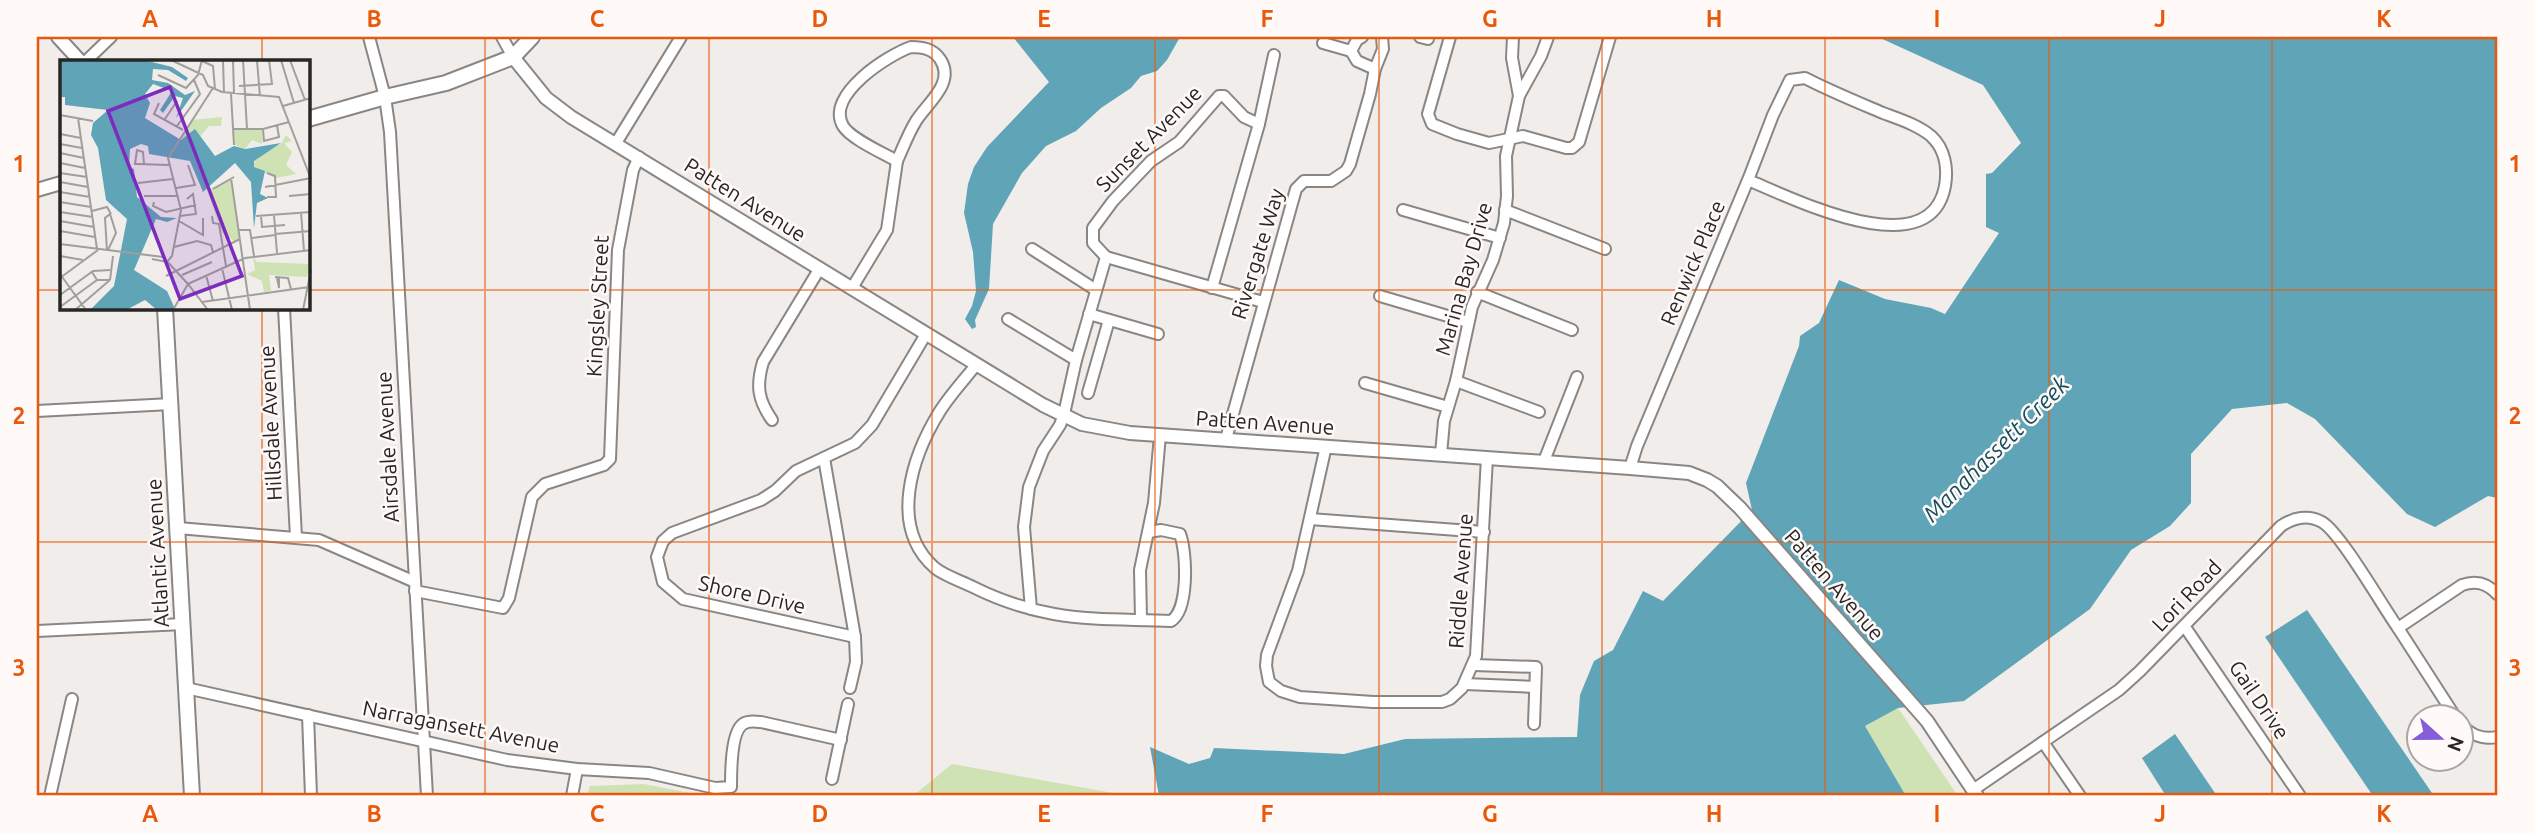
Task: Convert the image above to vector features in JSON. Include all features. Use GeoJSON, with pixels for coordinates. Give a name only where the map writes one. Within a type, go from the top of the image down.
{"type":"FeatureCollection","features":[{"type":"Feature","properties":{"kind":"main road"},"geometry":{"type":"LineString","coordinates":[[310,118],[446,83],[513,57],[532,37]]}},
{"type":"Feature","properties":{"kind":"main road","name":"Atlantic Avenue"},"geometry":{"type":"LineString","coordinates":[[165,310],[192,796]]}},
{"type":"Feature","properties":{"kind":"street"},"geometry":{"type":"LineString","coordinates":[[58,37],[82,60]]}},
{"type":"Feature","properties":{"kind":"street"},"geometry":{"type":"LineString","coordinates":[[84,60],[111,37]]}},
{"type":"Feature","properties":{"kind":"street","name":"Airsdale Avenue"},"geometry":{"type":"LineString","coordinates":[[369,37],[385,97],[390,132],[427,796]]}},
{"type":"Feature","properties":{"kind":"street"},"geometry":{"type":"LineString","coordinates":[[502,37],[513,57]]}},
{"type":"Feature","properties":{"kind":"street"},"geometry":{"type":"LineString","coordinates":[[616,143],[681,37]]}},
{"type":"Feature","properties":{"kind":"street"},"geometry":{"type":"LineString","coordinates":[[1351,51],[1362,37]]}},
{"type":"Feature","properties":{"kind":"street","name":"Rivergate Way"},"geometry":{"type":"LineString","coordinates":[[1226,439],[1296,189],[1304,181],[1331,181],[1346,171],[1350,164],[1370,94],[1374,69],[1383,49],[1382,37]]}},
{"type":"Feature","properties":{"kind":"street"},"geometry":{"type":"LineString","coordinates":[[1450,37],[1429,114],[1432,124],[1489,143],[1523,136],[1566,148],[1577,146],[1610,37]]}},
{"type":"Feature","properties":{"kind":"street"},"geometry":{"type":"LineString","coordinates":[[1513,37],[1512,58],[1519,96]]}},
{"type":"Feature","properties":{"kind":"street","name":"Marina Bay Drive"},"geometry":{"type":"LineString","coordinates":[[1441,454],[1444,421],[1456,381],[1468,322],[1477,292],[1493,260],[1500,238],[1505,210],[1506,156],[1519,96],[1542,56],[1548,37]]}},
{"type":"Feature","properties":{"kind":"street"},"geometry":{"type":"LineString","coordinates":[[1323,43],[1351,51],[1357,61],[1374,69]]}},
{"type":"Feature","properties":{"kind":"street"},"geometry":{"type":"LineString","coordinates":[[852,288],[887,230],[897,161],[917,119],[944,82],[945,74],[939,57],[926,48],[911,47],[904,50],[861,78],[850,89],[841,105],[839,116],[847,131],[897,161]]}},
{"type":"Feature","properties":{"kind":"street"},"geometry":{"type":"LineString","coordinates":[[1212,288],[1259,124],[1274,55]]}},
{"type":"Feature","properties":{"kind":"street","name":"Patten Avenue"},"geometry":{"type":"LineString","coordinates":[[513,57],[545,98],[571,117],[1042,405],[1082,424],[1160,435],[1695,474],[1717,486],[1740,508],[1927,721],[1975,793]]}},
{"type":"Feature","properties":{"kind":"street","name":"Renwick Place"},"geometry":{"type":"LineString","coordinates":[[1630,468],[1786,84],[1796,78],[1805,78],[1922,130],[1939,146],[1946,164],[1945,187],[1937,207],[1922,220],[1895,226],[1834,214],[1748,180]]}},
{"type":"Feature","properties":{"kind":"street","name":"Sunset Avenue"},"geometry":{"type":"LineString","coordinates":[[1106,257],[1093,243],[1093,228],[1130,181],[1151,161],[1179,142],[1216,98],[1224,96],[1244,117],[1259,124]]}},
{"type":"Feature","properties":{"kind":"street","name":"Kingsley Street"},"geometry":{"type":"LineString","coordinates":[[415,586],[503,608],[509,598],[532,497],[545,484],[604,466],[610,459],[618,250],[633,170],[639,158]]}},
{"type":"Feature","properties":{"kind":"street"},"geometry":{"type":"LineString","coordinates":[[37,190],[60,183]]}},
{"type":"Feature","properties":{"kind":"street"},"geometry":{"type":"LineString","coordinates":[[1403,210],[1500,238]]}},
{"type":"Feature","properties":{"kind":"street"},"geometry":{"type":"LineString","coordinates":[[1505,210],[1605,249]]}},
{"type":"Feature","properties":{"kind":"street"},"geometry":{"type":"LineString","coordinates":[[1032,249],[1096,290]]}},
{"type":"Feature","properties":{"kind":"street"},"geometry":{"type":"LineString","coordinates":[[1031,609],[1024,527],[1026,505],[1035,469],[1063,414],[1106,257],[1264,302]]}},
{"type":"Feature","properties":{"kind":"street"},"geometry":{"type":"LineString","coordinates":[[772,420],[761,404],[759,394],[763,362],[820,268]]}},
{"type":"Feature","properties":{"kind":"street"},"geometry":{"type":"LineString","coordinates":[[1477,292],[1572,330]]}},
{"type":"Feature","properties":{"kind":"street"},"geometry":{"type":"LineString","coordinates":[[1380,296],[1468,322]]}},
{"type":"Feature","properties":{"kind":"street","name":"Hillsdale Avenue"},"geometry":{"type":"LineString","coordinates":[[284,310],[296,537]]}},
{"type":"Feature","properties":{"kind":"street"},"geometry":{"type":"LineString","coordinates":[[1089,314],[1158,334]]}},
{"type":"Feature","properties":{"kind":"street"},"geometry":{"type":"LineString","coordinates":[[1008,319],[1076,360]]}},
{"type":"Feature","properties":{"kind":"street"},"geometry":{"type":"LineString","coordinates":[[1088,393],[1109,320]]}},
{"type":"Feature","properties":{"kind":"street","name":"Shore Drive"},"geometry":{"type":"LineString","coordinates":[[855,637],[683,599],[666,587],[658,568],[658,552],[670,535],[761,500],[796,471],[855,443],[867,432],[926,334]]}},
{"type":"Feature","properties":{"kind":"street"},"geometry":{"type":"LineString","coordinates":[[976,365],[945,405],[927,435],[910,487],[909,524],[923,555],[939,571],[999,599],[1031,609],[1071,617],[1174,620],[1180,610],[1185,578],[1184,544],[1180,534],[1161,530],[1149,532]]}},
{"type":"Feature","properties":{"kind":"street"},"geometry":{"type":"LineString","coordinates":[[1544,461],[1577,377]]}},
{"type":"Feature","properties":{"kind":"street"},"geometry":{"type":"LineString","coordinates":[[1456,381],[1539,412]]}},
{"type":"Feature","properties":{"kind":"street"},"geometry":{"type":"LineString","coordinates":[[1365,383],[1448,407]]}},
{"type":"Feature","properties":{"kind":"street"},"geometry":{"type":"LineString","coordinates":[[37,411],[171,404]]}},
{"type":"Feature","properties":{"kind":"street"},"geometry":{"type":"LineString","coordinates":[[1141,620],[1140,570],[1154,503],[1160,435]]}},
{"type":"Feature","properties":{"kind":"street"},"geometry":{"type":"LineString","coordinates":[[1326,446],[1298,571],[1267,655],[1269,682],[1281,691],[1300,697],[1373,702],[1442,702],[1458,694],[1465,684],[1535,687]]}},
{"type":"Feature","properties":{"kind":"street"},"geometry":{"type":"LineString","coordinates":[[824,458],[855,637],[856,662],[850,688]]}},
{"type":"Feature","properties":{"kind":"street","name":"Riddle Avenue"},"geometry":{"type":"LineString","coordinates":[[1465,684],[1474,665],[1479,616],[1487,458]]}},
{"type":"Feature","properties":{"kind":"street","name":"Lori Road"},"geometry":{"type":"LineString","coordinates":[[1975,793],[2043,742],[2119,691],[2185,627],[2281,526],[2302,517],[2316,519],[2331,528],[2447,704]]}},
{"type":"Feature","properties":{"kind":"street"},"geometry":{"type":"LineString","coordinates":[[1310,519],[1483,532]]}},
{"type":"Feature","properties":{"kind":"street"},"geometry":{"type":"LineString","coordinates":[[178,528],[296,537],[329,543],[415,586]]}},
{"type":"Feature","properties":{"kind":"street"},"geometry":{"type":"LineString","coordinates":[[2398,628],[2462,585],[2471,582],[2485,584],[2497,594]]}},
{"type":"Feature","properties":{"kind":"street"},"geometry":{"type":"LineString","coordinates":[[37,631],[183,624]]}},
{"type":"Feature","properties":{"kind":"street","name":"Gail Drive"},"geometry":{"type":"LineString","coordinates":[[2185,627],[2300,796]]}},
{"type":"Feature","properties":{"kind":"street"},"geometry":{"type":"LineString","coordinates":[[1474,665],[1536,667],[1534,724]]}},
{"type":"Feature","properties":{"kind":"street","name":"Narragansett Avenue"},"geometry":{"type":"LineString","coordinates":[[186,688],[507,760],[577,769],[640,772],[715,788],[731,787],[734,749],[738,730],[743,724],[761,722],[841,740]]}},
{"type":"Feature","properties":{"kind":"street"},"geometry":{"type":"LineString","coordinates":[[50,796],[72,699]]}},
{"type":"Feature","properties":{"kind":"street"},"geometry":{"type":"LineString","coordinates":[[832,779],[848,704]]}},
{"type":"Feature","properties":{"kind":"street"},"geometry":{"type":"LineString","coordinates":[[308,715],[311,796]]}},
{"type":"Feature","properties":{"kind":"street"},"geometry":{"type":"LineString","coordinates":[[2474,735],[2483,738],[2497,737]]}},
{"type":"Feature","properties":{"kind":"street"},"geometry":{"type":"LineString","coordinates":[[2043,742],[2080,796]]}},
{"type":"Feature","properties":{"kind":"street"},"geometry":{"type":"LineString","coordinates":[[572,796],[577,769]]}},
{"type":"Feature","properties":{"kind":"green space"},"geometry":{"type":"Polygon","coordinates":[[[1898,708],[1958,796],[1906,796],[1865,726],[1898,708]]]}},
{"type":"Feature","properties":{"kind":"green space"},"geometry":{"type":"Polygon","coordinates":[[[952,764],[1130,796],[913,796],[952,764]]]}},
{"type":"Feature","properties":{"kind":"green space"},"geometry":{"type":"Polygon","coordinates":[[[644,784],[705,796],[587,796],[590,786],[644,784]]]}},
{"type":"Feature","properties":{"kind":"water"},"geometry":{"type":"Polygon","coordinates":[[[1013,37],[1180,37],[1167,60],[1157,71],[1141,76],[1131,88],[1101,108],[1076,131],[1046,146],[1022,173],[993,224],[989,289],[975,320],[976,327],[972,329],[965,319],[976,291],[973,252],[964,213],[968,184],[974,167],[987,147],[1049,82],[1013,37]]]}},
{"type":"Feature","properties":{"kind":"water","name":"Manahassett Creek"},"geometry":{"type":"Polygon","coordinates":[[[1878,37],[2497,37],[2497,498],[2488,496],[2435,527],[2407,514],[2315,419],[2287,403],[2232,409],[2191,454],[2191,503],[2170,526],[2131,550],[2090,609],[1964,701],[1898,708],[1865,726],[1906,796],[1159,796],[1150,747],[1189,764],[1210,758],[1214,748],[1344,754],[1405,739],[1577,737],[1580,695],[1594,661],[1613,650],[1643,591],[1663,601],[1752,510],[1746,483],[1799,346],[1800,336],[1819,323],[1839,280],[1885,299],[1931,308],[1945,314],[1999,233],[1986,227],[1986,174],[1992,173],[2021,143],[1983,85],[1878,37]]]}},
{"type":"Feature","properties":{"kind":"water"},"geometry":{"type":"Polygon","coordinates":[[[2307,610],[2404,752],[2404,774],[2419,774],[2434,796],[2373,796],[2265,637],[2307,610]]]}},
{"type":"Feature","properties":{"kind":"water"},"geometry":{"type":"Polygon","coordinates":[[[2175,734],[2217,796],[2166,796],[2142,758],[2175,734]]]}}]}
